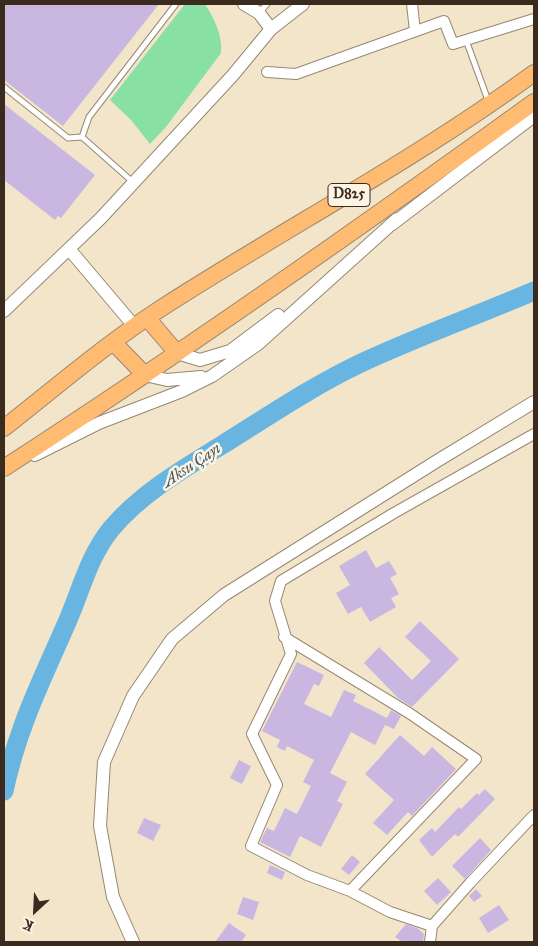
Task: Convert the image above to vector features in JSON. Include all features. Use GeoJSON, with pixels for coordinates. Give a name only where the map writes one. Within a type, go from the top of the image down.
{"type":"FeatureCollection","features":[{"type":"Feature","properties":{"kind":"highway","name":"D825"},"geometry":{"type":"LineString","coordinates":[[147,318],[490,105],[534,73]]}},
{"type":"Feature","properties":{"kind":"highway"},"geometry":{"type":"LineString","coordinates":[[4,470],[402,198],[534,102]]}},
{"type":"Feature","properties":{"kind":"highway"},"geometry":{"type":"LineString","coordinates":[[4,428],[147,318],[177,353]]}},
{"type":"Feature","properties":{"kind":"highway"},"geometry":{"type":"LineString","coordinates":[[111,345],[145,375]]}},
{"type":"Feature","properties":{"kind":"street"},"geometry":{"type":"LineString","coordinates":[[244,4],[262,7],[271,30]]}},
{"type":"Feature","properties":{"kind":"street"},"geometry":{"type":"LineString","coordinates":[[4,311],[134,184],[271,30],[304,4]]}},
{"type":"Feature","properties":{"kind":"street"},"geometry":{"type":"LineString","coordinates":[[412,4],[415,31]]}},
{"type":"Feature","properties":{"kind":"street"},"geometry":{"type":"LineString","coordinates":[[268,72],[296,74],[444,21],[453,44],[534,20]]}},
{"type":"Feature","properties":{"kind":"street"},"geometry":{"type":"LineString","coordinates":[[177,353],[200,360],[230,351],[397,219],[534,116]]}},
{"type":"Feature","properties":{"kind":"street"},"geometry":{"type":"LineString","coordinates":[[4,470],[99,423],[182,391],[212,376],[258,344],[397,219]]}},
{"type":"Feature","properties":{"kind":"street"},"geometry":{"type":"LineString","coordinates":[[69,249],[147,318]]}},
{"type":"Feature","properties":{"kind":"street"},"geometry":{"type":"LineString","coordinates":[[145,375],[167,380],[184,380],[212,376]]}},
{"type":"Feature","properties":{"kind":"street"},"geometry":{"type":"LineString","coordinates":[[133,942],[113,897],[100,826],[104,762],[133,696],[172,639],[224,595],[534,402]]}},
{"type":"Feature","properties":{"kind":"street"},"geometry":{"type":"LineString","coordinates":[[432,926],[390,912],[350,891],[307,875],[251,846],[277,784],[252,734],[291,654],[275,601],[281,581],[386,518],[534,434]]}},
{"type":"Feature","properties":{"kind":"street"},"geometry":{"type":"LineString","coordinates":[[284,636],[409,713],[476,759],[350,891]]}},
{"type":"Feature","properties":{"kind":"street"},"geometry":{"type":"LineString","coordinates":[[430,942],[432,926],[534,816]]}},
{"type":"Feature","properties":{"kind":"lane"},"geometry":{"type":"LineString","coordinates":[[82,137],[89,117],[176,4]]}},
{"type":"Feature","properties":{"kind":"lane"},"geometry":{"type":"LineString","coordinates":[[466,40],[490,105]]}},
{"type":"Feature","properties":{"kind":"lane"},"geometry":{"type":"LineString","coordinates":[[4,87],[68,138],[82,137],[134,184]]}},
{"type":"Feature","properties":{"kind":"green space"},"geometry":{"type":"Polygon","coordinates":[[[185,4],[205,4],[217,27],[221,40],[221,53],[166,127],[150,144],[131,120],[110,100],[185,4]]]}},
{"type":"Feature","properties":{"kind":"building"},"geometry":{"type":"Polygon","coordinates":[[[4,4],[159,4],[63,126],[4,80],[4,4]]]}},
{"type":"Feature","properties":{"kind":"building"},"geometry":{"type":"Polygon","coordinates":[[[4,104],[95,175],[61,218],[58,216],[55,220],[4,180],[4,104]]]}},
{"type":"Feature","properties":{"kind":"building"},"geometry":{"type":"Polygon","coordinates":[[[366,550],[376,568],[389,561],[397,574],[390,578],[399,594],[391,598],[396,607],[370,622],[361,607],[348,614],[336,593],[350,585],[339,566],[366,550]]]}},
{"type":"Feature","properties":{"kind":"building"},"geometry":{"type":"Polygon","coordinates":[[[420,621],[459,659],[412,707],[398,698],[364,663],[379,647],[412,680],[431,661],[405,637],[420,621]]]}},
{"type":"Feature","properties":{"kind":"building"},"geometry":{"type":"Polygon","coordinates":[[[297,662],[324,675],[319,686],[314,684],[304,704],[331,717],[344,690],[356,695],[353,701],[387,718],[391,710],[401,716],[394,729],[385,725],[375,745],[351,732],[330,773],[347,782],[337,801],[343,804],[321,847],[300,836],[290,857],[260,842],[267,828],[274,831],[285,808],[297,814],[311,786],[303,782],[314,760],[287,746],[285,751],[277,747],[280,740],[262,731],[297,662]]]}},
{"type":"Feature","properties":{"kind":"building"},"geometry":{"type":"Polygon","coordinates":[[[400,735],[424,756],[432,747],[456,769],[412,816],[408,812],[387,835],[373,823],[394,800],[365,774],[400,735]]]}},
{"type":"Feature","properties":{"kind":"building"},"geometry":{"type":"Polygon","coordinates":[[[239,760],[251,766],[242,784],[230,778],[239,760]]]}},
{"type":"Feature","properties":{"kind":"building"},"geometry":{"type":"Polygon","coordinates":[[[485,789],[495,799],[458,837],[455,834],[432,857],[419,840],[432,828],[435,832],[459,807],[461,809],[477,793],[479,795],[485,789]]]}},
{"type":"Feature","properties":{"kind":"building"},"geometry":{"type":"Polygon","coordinates":[[[144,818],[161,825],[153,841],[137,833],[144,818]]]}},
{"type":"Feature","properties":{"kind":"building"},"geometry":{"type":"Polygon","coordinates":[[[480,838],[491,850],[465,879],[452,866],[480,838]]]}},
{"type":"Feature","properties":{"kind":"building"},"geometry":{"type":"Polygon","coordinates":[[[352,855],[360,862],[349,875],[341,869],[352,855]]]}},
{"type":"Feature","properties":{"kind":"building"},"geometry":{"type":"Polygon","coordinates":[[[270,865],[285,872],[282,880],[267,873],[270,865]]]}},
{"type":"Feature","properties":{"kind":"building"},"geometry":{"type":"Polygon","coordinates":[[[438,878],[451,892],[437,905],[424,891],[438,878]]]}},
{"type":"Feature","properties":{"kind":"building"},"geometry":{"type":"Polygon","coordinates":[[[476,889],[482,896],[474,902],[469,896],[476,889]]]}},
{"type":"Feature","properties":{"kind":"building"},"geometry":{"type":"Polygon","coordinates":[[[243,897],[259,902],[253,920],[237,914],[243,897]]]}},
{"type":"Feature","properties":{"kind":"building"},"geometry":{"type":"Polygon","coordinates":[[[499,905],[509,920],[488,933],[479,918],[499,905]]]}},
{"type":"Feature","properties":{"kind":"building"},"geometry":{"type":"Polygon","coordinates":[[[229,923],[246,935],[241,942],[215,942],[229,923]]]}},
{"type":"Feature","properties":{"kind":"building"},"geometry":{"type":"Polygon","coordinates":[[[406,924],[417,928],[424,934],[423,942],[402,942],[395,937],[406,924]]]}},
{"type":"Feature","properties":{"kind":"waterway","name":"Aksu Çayı"},"geometry":{"type":"LineString","coordinates":[[4,791],[16,745],[86,573],[103,539],[122,516],[177,473],[324,382],[381,354],[534,291]]}}]}
